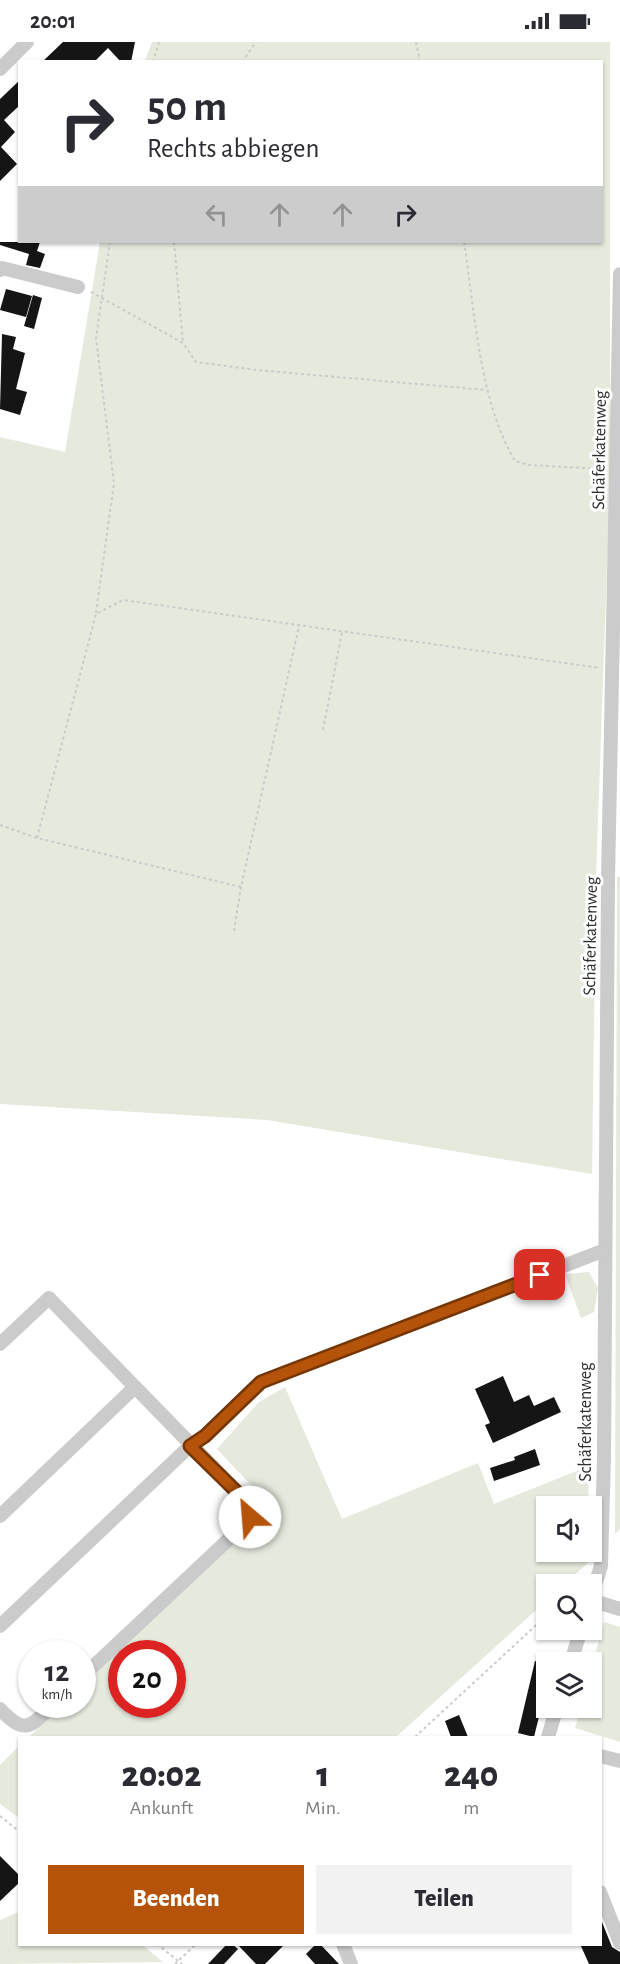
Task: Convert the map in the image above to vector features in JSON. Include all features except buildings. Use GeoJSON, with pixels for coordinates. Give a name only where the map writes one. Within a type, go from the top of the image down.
{"type":"FeatureCollection","features":[{"type":"Feature","properties":{"kind":"street"},"geometry":{"type":"LineString","coordinates":[[0,69],[27,42]]}},
{"type":"Feature","properties":{"kind":"street"},"geometry":{"type":"LineString","coordinates":[[0,270],[2,268],[78,286]]}},
{"type":"Feature","properties":{"kind":"street","name":"Schäferkatenweg"},"geometry":{"type":"LineString","coordinates":[[599,1574],[602,1539],[612,670],[620,274]]}},
{"type":"Feature","properties":{"kind":"street"},"geometry":{"type":"LineString","coordinates":[[0,1626],[261,1382],[605,1250]]}},
{"type":"Feature","properties":{"kind":"street"},"geometry":{"type":"LineString","coordinates":[[0,1344],[49,1298],[190,1446],[248,1503],[250,1517],[244,1525],[96,1664]]}},
{"type":"Feature","properties":{"kind":"street"},"geometry":{"type":"LineString","coordinates":[[0,1516],[135,1387]]}},
{"type":"Feature","properties":{"kind":"street"},"geometry":{"type":"LineString","coordinates":[[602,1603],[620,1609]]}},
{"type":"Feature","properties":{"kind":"street"},"geometry":{"type":"LineString","coordinates":[[0,1709],[20,1726],[33,1724],[39,1718]]}},
{"type":"Feature","properties":{"kind":"street"},"geometry":{"type":"LineString","coordinates":[[548,1736],[554,1718]]}},
{"type":"Feature","properties":{"kind":"street"},"geometry":{"type":"LineString","coordinates":[[602,1756],[620,1761]]}},
{"type":"Feature","properties":{"kind":"street"},"geometry":{"type":"LineString","coordinates":[[602,1897],[620,1943]]}},
{"type":"Feature","properties":{"kind":"street"},"geometry":{"type":"LineString","coordinates":[[344,1946],[351,1964]]}},
{"type":"Feature","properties":{"kind":"path"},"geometry":{"type":"LineString","coordinates":[[154,60],[159,42]]}},
{"type":"Feature","properties":{"kind":"path"},"geometry":{"type":"LineString","coordinates":[[243,60],[256,42]]}},
{"type":"Feature","properties":{"kind":"path"},"geometry":{"type":"LineString","coordinates":[[416,42],[420,60]]}},
{"type":"Feature","properties":{"kind":"path"},"geometry":{"type":"LineString","coordinates":[[37,838],[96,614],[114,483],[96,338],[110,243]]}},
{"type":"Feature","properties":{"kind":"path"},"geometry":{"type":"LineString","coordinates":[[174,243],[183,343]]}},
{"type":"Feature","properties":{"kind":"path"},"geometry":{"type":"LineString","coordinates":[[464,243],[487,390],[501,438],[514,461],[529,465],[617,469]]}},
{"type":"Feature","properties":{"kind":"path"},"geometry":{"type":"LineString","coordinates":[[78,286],[102,296],[183,343],[196,362],[256,370],[487,390]]}},
{"type":"Feature","properties":{"kind":"path"},"geometry":{"type":"LineString","coordinates":[[96,614],[123,600],[612,670]]}},
{"type":"Feature","properties":{"kind":"path"},"geometry":{"type":"LineString","coordinates":[[234,931],[241,887],[299,626]]}},
{"type":"Feature","properties":{"kind":"path"},"geometry":{"type":"LineString","coordinates":[[323,730],[342,632]]}},
{"type":"Feature","properties":{"kind":"path"},"geometry":{"type":"LineString","coordinates":[[0,825],[37,838],[241,887]]}},
{"type":"Feature","properties":{"kind":"path"},"geometry":{"type":"LineString","coordinates":[[415,1736],[536,1625]]}},
{"type":"Feature","properties":{"kind":"path"},"geometry":{"type":"LineString","coordinates":[[0,1816],[18,1830]]}},
{"type":"Feature","properties":{"kind":"path"},"geometry":{"type":"LineString","coordinates":[[160,1946],[182,1964]]}},
{"type":"Feature","properties":{"kind":"path"},"geometry":{"type":"LineString","coordinates":[[175,1964],[194,1946]]}},
{"type":"Feature","properties":{"kind":"shaded area"},"geometry":{"type":"Polygon","coordinates":[[[152,42],[610,42],[610,484],[596,876],[592,1174],[267,1120],[0,1104],[0,437],[65,452],[100,243],[603,243],[603,60],[145,60],[152,42]]]}},
{"type":"Feature","properties":{"kind":"shaded area"},"geometry":{"type":"Polygon","coordinates":[[[617,877],[620,877],[620,1529],[615,1534],[617,877]]]}},
{"type":"Feature","properties":{"kind":"shaded area"},"geometry":{"type":"Polygon","coordinates":[[[589,1272],[598,1288],[594,1312],[581,1318],[565,1274],[589,1272]]]}},
{"type":"Feature","properties":{"kind":"shaded area"},"geometry":{"type":"Polygon","coordinates":[[[285,1387],[342,1519],[478,1463],[494,1504],[589,1466],[588,1496],[536,1496],[536,1562],[588,1563],[575,1574],[536,1574],[536,1610],[397,1736],[30,1736],[49,1718],[96,1718],[96,1674],[108,1662],[108,1718],[186,1718],[186,1640],[131,1640],[271,1506],[217,1449],[259,1402],[285,1387]]]}},
{"type":"Feature","properties":{"kind":"shaded area"},"geometry":{"type":"Polygon","coordinates":[[[604,1622],[620,1627],[620,1742],[575,1728],[578,1718],[602,1718],[602,1652],[596,1652],[599,1640],[602,1640],[604,1622]]]}},
{"type":"Feature","properties":{"kind":"shaded area"},"geometry":{"type":"Polygon","coordinates":[[[18,1747],[18,1817],[0,1804],[0,1765],[18,1747]]]}},
{"type":"Feature","properties":{"kind":"shaded area"},"geometry":{"type":"Polygon","coordinates":[[[18,1912],[18,1946],[143,1946],[163,1962],[0,1964],[0,1920],[18,1912]]]}},
{"type":"Feature","properties":{"kind":"route"},"geometry":{"type":"LineString","coordinates":[[250,1517],[251,1511],[248,1503],[190,1446],[205,1436],[261,1382],[540,1275]]}}]}
